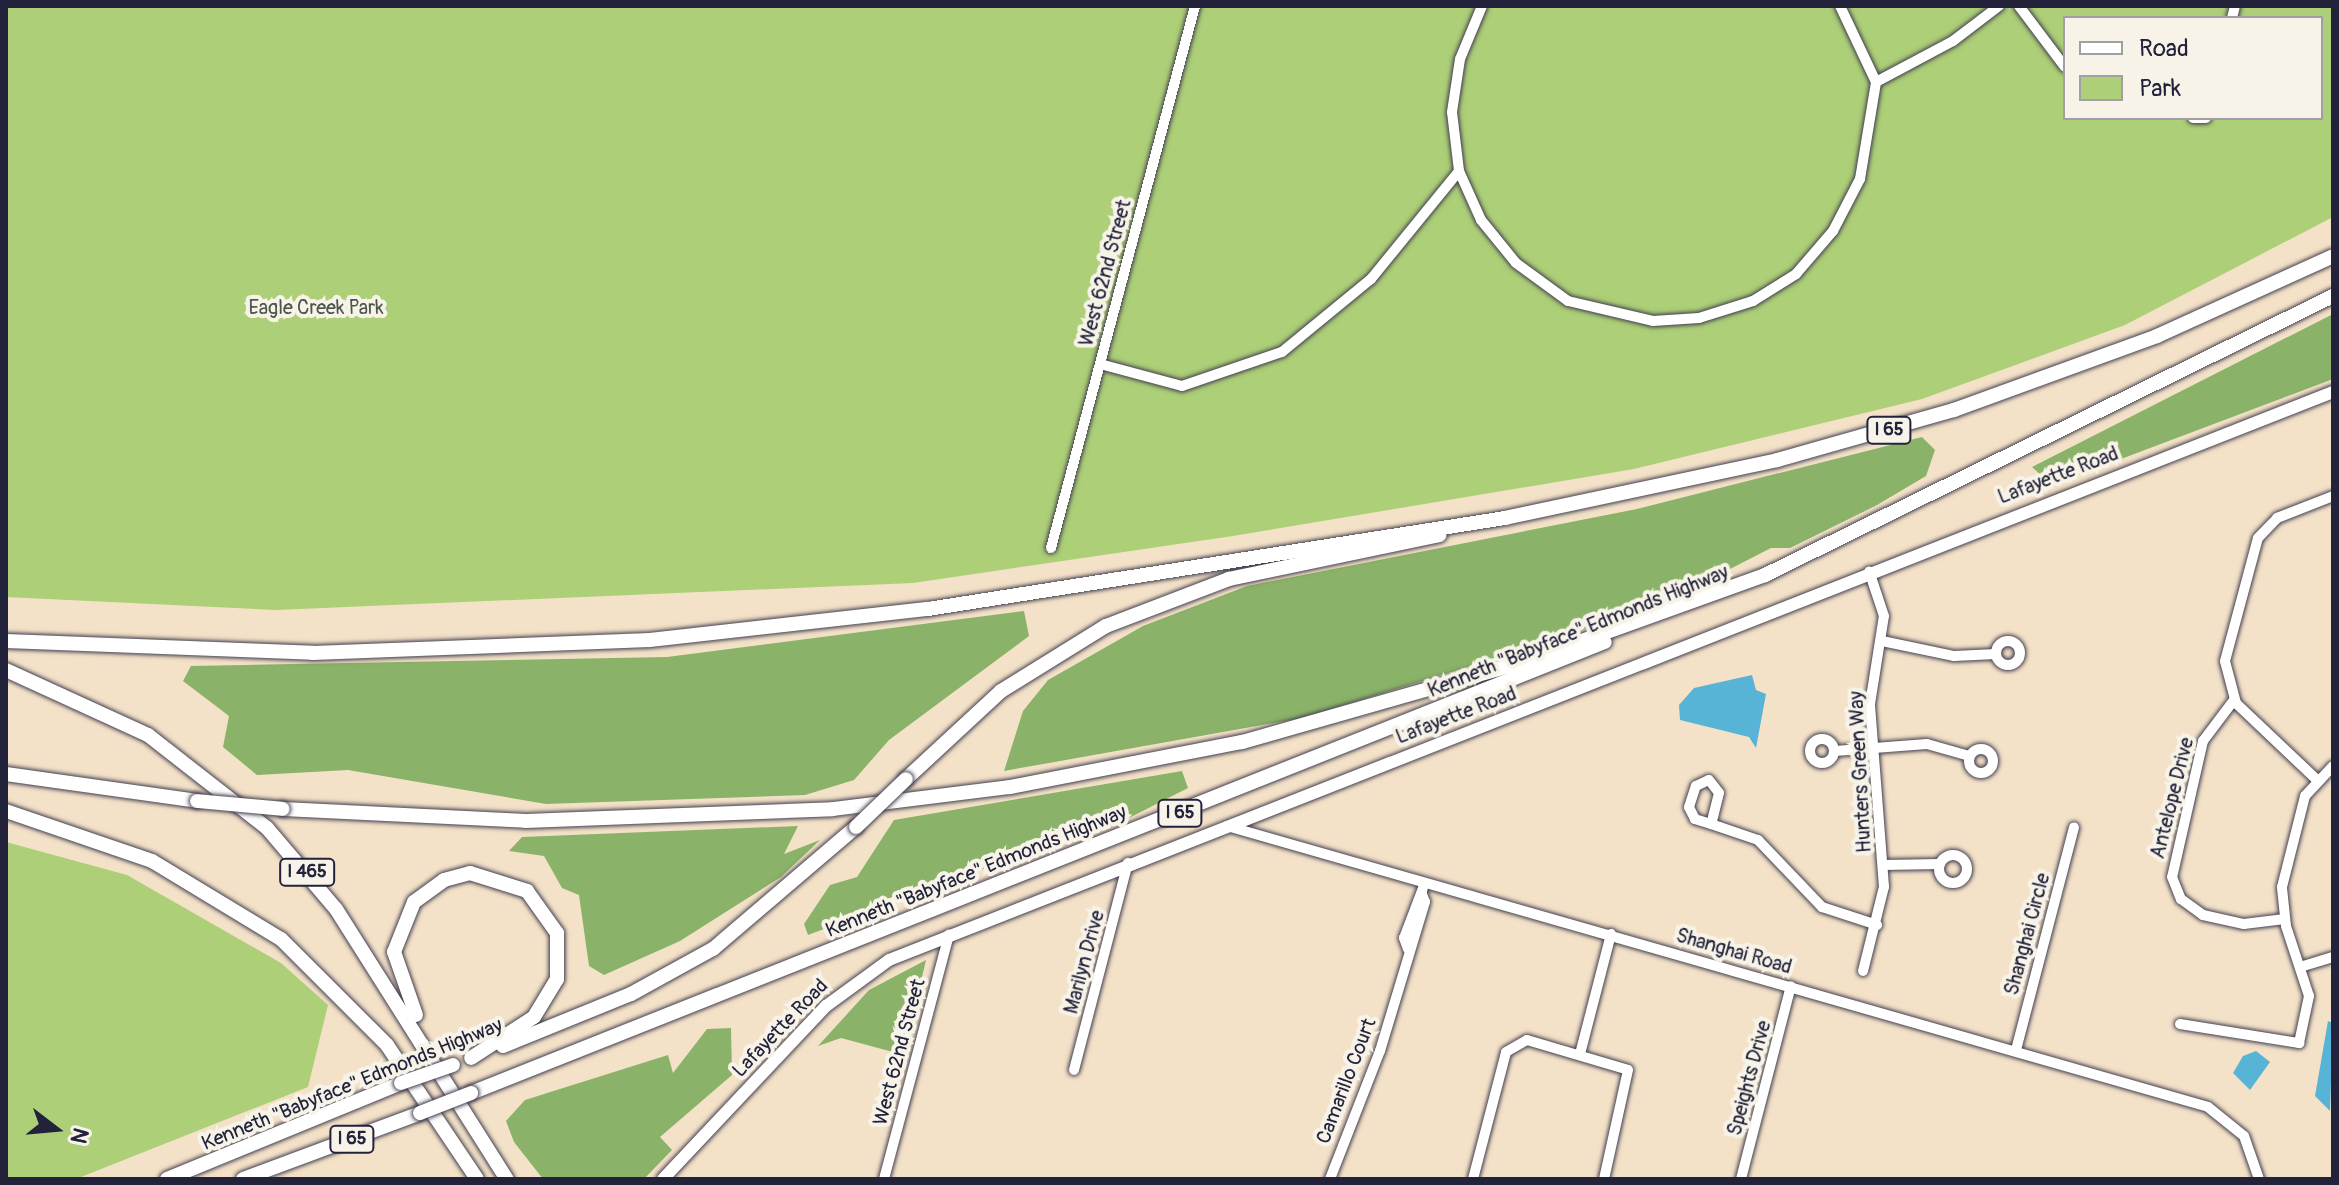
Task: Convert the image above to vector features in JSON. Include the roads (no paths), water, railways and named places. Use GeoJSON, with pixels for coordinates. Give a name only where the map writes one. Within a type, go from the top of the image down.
{"type":"FeatureCollection","features":[{"type":"Feature","properties":{"kind":"highway","name":"I 65"},"geometry":{"type":"LineString","coordinates":[[1505,518],[1777,460],[1954,410],[2157,336],[2333,256]]}},
{"type":"Feature","properties":{"kind":"highway","name":"I 65"},"geometry":{"type":"LineString","coordinates":[[1765,575],[2333,296]]}},
{"type":"Feature","properties":{"kind":"highway"},"geometry":{"type":"LineString","coordinates":[[6,641],[313,653],[711,635],[974,602],[1505,518]]}},
{"type":"Feature","properties":{"kind":"highway","name":"Kenneth \"Babyface\" Edmonds Highway"},"geometry":{"type":"LineString","coordinates":[[167,1179],[401,1083],[471,1058],[685,966],[762,914],[1026,672],[1147,607],[1229,579],[1505,518]]}},
{"type":"Feature","properties":{"kind":"highway"},"geometry":{"type":"LineString","coordinates":[[6,774],[197,801],[283,809],[649,819],[833,809],[1010,787],[1172,758],[1389,703],[1765,575]]}},
{"type":"Feature","properties":{"kind":"highway","name":"Kenneth \"Babyface\" Edmonds Highway"},"geometry":{"type":"LineString","coordinates":[[243,1179],[471,1093],[1765,575]]}},
{"type":"Feature","properties":{"kind":"highway","name":"I 465"},"geometry":{"type":"LineString","coordinates":[[6,670],[148,735],[267,828],[336,909],[507,1179]]}},
{"type":"Feature","properties":{"kind":"highway"},"geometry":{"type":"LineString","coordinates":[[6,811],[152,861],[281,939],[387,1045],[477,1179]]}},
{"type":"Feature","properties":{"kind":"highway"},"geometry":{"type":"LineString","coordinates":[[471,1058],[540,1010],[560,961],[553,923],[539,901],[512,881],[479,873],[444,880],[414,902],[399,927],[394,961],[408,1002],[517,1179]]}},
{"type":"Feature","properties":{"kind":"main road","name":"Lafayette Road"},"geometry":{"type":"LineString","coordinates":[[663,1179],[838,995],[883,964],[1128,863],[2333,392]]}},
{"type":"Feature","properties":{"kind":"street","name":"West 62nd Street"},"geometry":{"type":"LineString","coordinates":[[1051,548],[1195,6]]}},
{"type":"Feature","properties":{"kind":"street"},"geometry":{"type":"LineString","coordinates":[[1482,6],[1455,82],[1459,171],[1496,240],[1559,296],[1630,319],[1708,316],[1778,287],[1833,231],[1860,179],[1876,82],[1840,6]]}},
{"type":"Feature","properties":{"kind":"street"},"geometry":{"type":"LineString","coordinates":[[1876,82],[1953,41],[1999,6]]}},
{"type":"Feature","properties":{"kind":"street"},"geometry":{"type":"LineString","coordinates":[[2019,6],[2063,64]]}},
{"type":"Feature","properties":{"kind":"street"},"geometry":{"type":"LineString","coordinates":[[1100,364],[1186,386],[1282,352],[1371,279],[1459,171]]}},
{"type":"Feature","properties":{"kind":"street"},"geometry":{"type":"LineString","coordinates":[[2316,779],[2234,700],[2227,686],[2225,657],[2258,538],[2277,518],[2333,496]]}},
{"type":"Feature","properties":{"kind":"street","name":"Hunters Green Way"},"geometry":{"type":"LineString","coordinates":[[1863,971],[1877,925],[1883,865],[1870,691],[1882,641],[1881,604],[1869,571]]}},
{"type":"Feature","properties":{"kind":"street"},"geometry":{"type":"LineString","coordinates":[[1882,641],[1959,656],[1996,654]]}},
{"type":"Feature","properties":{"kind":"street","name":"Antelope Drive"},"geometry":{"type":"LineString","coordinates":[[2234,700],[2203,741],[2172,877],[2183,901],[2203,915],[2244,924],[2285,919]]}},
{"type":"Feature","properties":{"kind":"street"},"geometry":{"type":"LineString","coordinates":[[1835,751],[1927,744],[1969,756]]}},
{"type":"Feature","properties":{"kind":"street"},"geometry":{"type":"LineString","coordinates":[[2180,1024],[2299,1043],[2309,1003],[2285,919],[2286,867],[2316,779],[2333,766]]}},
{"type":"Feature","properties":{"kind":"street"},"geometry":{"type":"LineString","coordinates":[[1711,824],[1758,840],[1822,907],[1877,925]]}},
{"type":"Feature","properties":{"kind":"street","name":"Shanghai Road"},"geometry":{"type":"LineString","coordinates":[[1225,825],[2016,1050],[2229,1120],[2248,1143],[2259,1179]]}},
{"type":"Feature","properties":{"kind":"street","name":"Shanghai Circle"},"geometry":{"type":"LineString","coordinates":[[2016,1050],[2074,827]]}},
{"type":"Feature","properties":{"kind":"street","name":"Marilyn Drive"},"geometry":{"type":"LineString","coordinates":[[1074,1070],[1128,863]]}},
{"type":"Feature","properties":{"kind":"street"},"geometry":{"type":"LineString","coordinates":[[1883,865],[1940,864]]}},
{"type":"Feature","properties":{"kind":"street","name":"Camarillo Court"},"geometry":{"type":"LineString","coordinates":[[1330,1179],[1380,1051],[1408,949],[1404,938],[1425,882]]}},
{"type":"Feature","properties":{"kind":"street"},"geometry":{"type":"LineString","coordinates":[[1580,1054],[1611,934]]}},
{"type":"Feature","properties":{"kind":"street","name":"West 62nd Street"},"geometry":{"type":"LineString","coordinates":[[884,1179],[949,935]]}},
{"type":"Feature","properties":{"kind":"street"},"geometry":{"type":"LineString","coordinates":[[2300,967],[2333,957]]}},
{"type":"Feature","properties":{"kind":"street","name":"Speights Drive"},"geometry":{"type":"LineString","coordinates":[[1741,1179],[1791,986]]}},
{"type":"Feature","properties":{"kind":"street"},"geometry":{"type":"LineString","coordinates":[[1473,1179],[1508,1049],[1527,1040],[1620,1065],[1630,1076],[1604,1179]]}},
{"type":"Feature","properties":{"kind":"water"},"geometry":{"type":"Polygon","coordinates":[[[1752,675],[1756,690],[1766,694],[1756,748],[1749,737],[1680,720],[1679,705],[1694,688],[1752,675]]]}},
{"type":"Feature","properties":{"kind":"water"},"geometry":{"type":"Polygon","coordinates":[[[2328,1021],[2333,1023],[2330,1111],[2315,1096],[2328,1021]]]}},
{"type":"Feature","properties":{"kind":"water"},"geometry":{"type":"Polygon","coordinates":[[[2256,1051],[2270,1062],[2250,1090],[2233,1073],[2243,1056],[2256,1051]]]}},
{"type":"Feature","properties":{"kind":"park label","name":"Eagle Creek Park"},"geometry":{"type":"Point","coordinates":[316,307]}}]}
